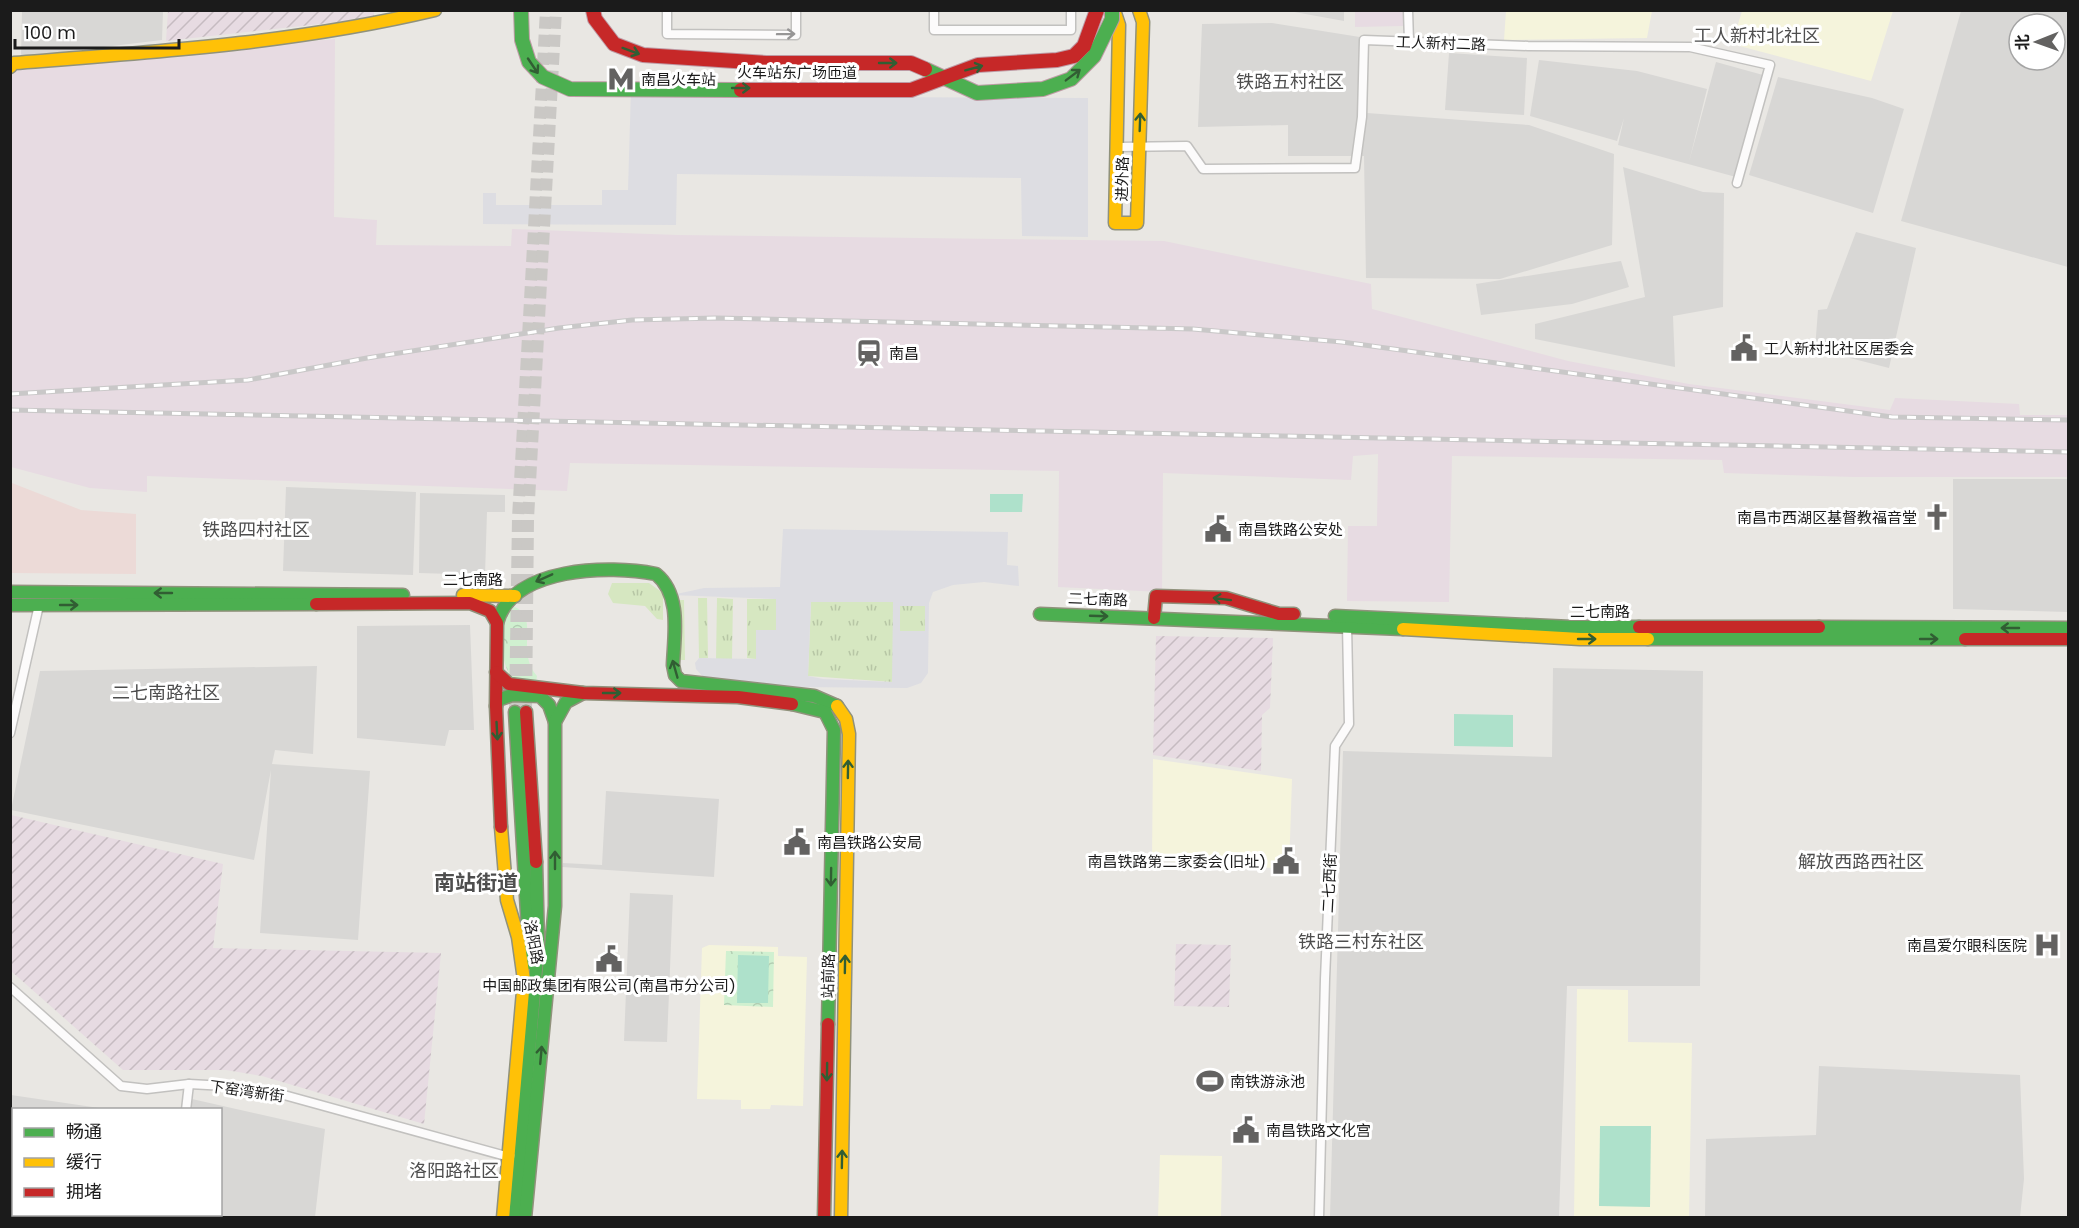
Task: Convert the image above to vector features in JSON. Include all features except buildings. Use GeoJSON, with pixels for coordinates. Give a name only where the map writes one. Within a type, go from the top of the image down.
{"type":"FeatureCollection","features":[{"type":"Feature","properties":{"kind":"main road"},"geometry":{"type":"LineString","coordinates":[[10,67],[14,63],[298,38],[386,23],[435,10]]}},
{"type":"Feature","properties":{"kind":"main road","name":"火车站东广场匝道"},"geometry":{"type":"LineString","coordinates":[[521,10],[521,32],[530,65],[546,81],[570,89],[911,90],[978,65],[1057,60],[1074,56],[1084,46],[1097,10]]}},
{"type":"Feature","properties":{"kind":"main road","name":"火车站东广场匝道"},"geometry":{"type":"LineString","coordinates":[[593,10],[595,19],[614,44],[643,55],[766,63],[911,63],[977,93],[1043,89],[1071,79],[1094,56],[1112,19],[1113,10]]}},
{"type":"Feature","properties":{"kind":"main road","name":"进外路"},"geometry":{"type":"LineString","coordinates":[[1113,10],[1119,25],[1115,223],[1137,223],[1143,22],[1138,10]]}},
{"type":"Feature","properties":{"kind":"main road","name":"二七南路"},"geometry":{"type":"LineString","coordinates":[[10,592],[515,596],[536,582],[559,573],[656,574],[665,579],[672,594],[672,665],[677,679],[690,684],[824,698],[837,705],[844,714],[849,734]]}},
{"type":"Feature","properties":{"kind":"main road"},"geometry":{"type":"LineString","coordinates":[[515,596],[502,608],[497,623],[496,672],[509,684],[583,693],[738,697],[803,705],[826,712],[832,722],[833,735],[849,734]]}},
{"type":"Feature","properties":{"kind":"main road","name":"二七南路"},"geometry":{"type":"LineString","coordinates":[[1154,618],[1156,596],[1226,598],[1279,614],[1571,627],[2068,628]]}},
{"type":"Feature","properties":{"kind":"main road","name":"二七南路"},"geometry":{"type":"LineString","coordinates":[[10,605],[470,603],[489,609],[497,623]]}},
{"type":"Feature","properties":{"kind":"main road","name":"二七南路"},"geometry":{"type":"LineString","coordinates":[[1040,614],[1226,623],[1284,622],[1580,639],[2068,639]]}},
{"type":"Feature","properties":{"kind":"main road","name":"洛阳路"},"geometry":{"type":"LineString","coordinates":[[496,672],[503,863],[507,900],[518,937],[524,980],[508,1218]]}},
{"type":"Feature","properties":{"kind":"main road"},"geometry":{"type":"LineString","coordinates":[[555,722],[566,702],[583,693]]}},
{"type":"Feature","properties":{"kind":"main road"},"geometry":{"type":"LineString","coordinates":[[496,706],[498,700],[507,695],[540,696],[549,705],[555,722]]}},
{"type":"Feature","properties":{"kind":"main road","name":"洛阳路"},"geometry":{"type":"LineString","coordinates":[[503,1218],[530,982],[521,712],[538,891],[538,946],[515,1218]]}},
{"type":"Feature","properties":{"kind":"main road","name":"洛阳路"},"geometry":{"type":"LineString","coordinates":[[525,1218],[555,906],[555,722]]}},
{"type":"Feature","properties":{"kind":"main road","name":"站前路"},"geometry":{"type":"LineString","coordinates":[[841,1218],[849,734]]}},
{"type":"Feature","properties":{"kind":"main road","name":"站前路"},"geometry":{"type":"LineString","coordinates":[[824,1218],[833,735]]}},
{"type":"Feature","properties":{"kind":"street"},"geometry":{"type":"LineString","coordinates":[[667,10],[667,34],[796,35],[796,10]]}},
{"type":"Feature","properties":{"kind":"street"},"geometry":{"type":"LineString","coordinates":[[934,10],[934,30],[1071,30],[1071,10]]}},
{"type":"Feature","properties":{"kind":"street"},"geometry":{"type":"LineString","coordinates":[[1408,10],[1409,42]]}},
{"type":"Feature","properties":{"kind":"street","name":"工人新村二路"},"geometry":{"type":"LineString","coordinates":[[1118,147],[1187,146],[1203,169],[1355,168],[1362,117],[1364,40],[1690,47],[1770,65],[1737,183]]}},
{"type":"Feature","properties":{"kind":"street"},"geometry":{"type":"LineString","coordinates":[[10,733],[13,709],[39,605]]}},
{"type":"Feature","properties":{"kind":"street","name":"二七西街"},"geometry":{"type":"LineString","coordinates":[[1319,1218],[1325,979],[1335,746],[1349,724],[1347,625]]}},
{"type":"Feature","properties":{"kind":"street","name":"下窑湾新街"},"geometry":{"type":"LineString","coordinates":[[10,987],[121,1086],[147,1089],[189,1084],[226,1086],[285,1095],[511,1157]]}},
{"type":"Feature","properties":{"kind":"street"},"geometry":{"type":"LineString","coordinates":[[186,1108],[189,1084]]}},
{"type":"Feature","properties":{"kind":"shaded area"},"geometry":{"type":"Polygon","coordinates":[[[1506,10],[1652,11],[1647,38],[1504,40],[1506,10]]]}},
{"type":"Feature","properties":{"kind":"shaded area"},"geometry":{"type":"Polygon","coordinates":[[[1742,10],[1893,11],[1871,81],[1732,44],[1742,10]]]}},
{"type":"Feature","properties":{"kind":"shaded area"},"geometry":{"type":"Polygon","coordinates":[[[22,11],[163,11],[162,40],[21,57],[22,11]]]}},
{"type":"Feature","properties":{"kind":"shaded area"},"geometry":{"type":"Polygon","coordinates":[[[168,11],[374,11],[374,18],[166,41],[168,11]]]}},
{"type":"Feature","properties":{"kind":"shaded area"},"geometry":{"type":"Polygon","coordinates":[[[1289,11],[1344,11],[1344,21],[1289,11]]]}},
{"type":"Feature","properties":{"kind":"shaded area"},"geometry":{"type":"Polygon","coordinates":[[[1355,11],[1403,11],[1403,26],[1355,27],[1355,11]]]}},
{"type":"Feature","properties":{"kind":"shaded area"},"geometry":{"type":"Polygon","coordinates":[[[1961,11],[2068,11],[2068,267],[1901,221],[1961,11]]]}},
{"type":"Feature","properties":{"kind":"shaded area"},"geometry":{"type":"Polygon","coordinates":[[[1272,23],[1366,38],[1367,113],[1529,125],[1614,154],[1612,245],[1500,279],[1366,278],[1364,156],[1288,156],[1288,125],[1198,127],[1202,24],[1272,23]]]}},
{"type":"Feature","properties":{"kind":"shaded area","name":"南昌"},"geometry":{"type":"Polygon","coordinates":[[[335,39],[334,217],[377,220],[376,245],[511,246],[512,229],[678,235],[1164,241],[1371,284],[1372,309],[1568,361],[1689,384],[1890,410],[1895,398],[2019,404],[2020,415],[2068,415],[2068,477],[1854,477],[1724,473],[1722,460],[1452,456],[1449,602],[1347,601],[1348,526],[1377,526],[1378,454],[1353,456],[1351,480],[1163,473],[1162,592],[1058,587],[1059,471],[570,463],[567,491],[147,476],[147,492],[90,488],[11,467],[10,68],[335,39]]]}},
{"type":"Feature","properties":{"kind":"shaded area"},"geometry":{"type":"Polygon","coordinates":[[[1449,53],[1527,58],[1524,115],[1445,110],[1449,53]]]}},
{"type":"Feature","properties":{"kind":"shaded area"},"geometry":{"type":"Polygon","coordinates":[[[1539,60],[1637,71],[1707,89],[1689,162],[1716,62],[1763,75],[1736,177],[1618,145],[1624,118],[1617,141],[1530,116],[1539,60]]]}},
{"type":"Feature","properties":{"kind":"shaded area"},"geometry":{"type":"Polygon","coordinates":[[[1778,77],[1872,98],[1904,109],[1873,213],[1749,175],[1778,77]]]}},
{"type":"Feature","properties":{"kind":"shaded area"},"geometry":{"type":"Polygon","coordinates":[[[631,89],[678,96],[1088,98],[1088,237],[1022,236],[1021,178],[677,174],[676,225],[483,224],[483,193],[496,193],[496,205],[602,205],[602,190],[628,190],[631,89]]]}},
{"type":"Feature","properties":{"kind":"shaded area"},"geometry":{"type":"Polygon","coordinates":[[[1623,167],[1703,192],[1724,193],[1723,307],[1673,316],[1675,367],[1535,339],[1535,324],[1645,297],[1623,167]]]}},
{"type":"Feature","properties":{"kind":"shaded area"},"geometry":{"type":"Polygon","coordinates":[[[1856,232],[1916,248],[1889,368],[1815,349],[1818,310],[1827,309],[1856,232]]]}},
{"type":"Feature","properties":{"kind":"shaded area"},"geometry":{"type":"Polygon","coordinates":[[[1621,261],[1629,287],[1572,304],[1481,315],[1476,284],[1621,261]]]}},
{"type":"Feature","properties":{"kind":"shaded area"},"geometry":{"type":"Polygon","coordinates":[[[1953,479],[2068,479],[2068,612],[1953,609],[1953,479]]]}},
{"type":"Feature","properties":{"kind":"shaded area"},"geometry":{"type":"Polygon","coordinates":[[[12,483],[81,510],[136,514],[136,574],[11,573],[12,483]]]}},
{"type":"Feature","properties":{"kind":"shaded area"},"geometry":{"type":"Polygon","coordinates":[[[286,487],[416,492],[413,575],[283,571],[286,487]]]}},
{"type":"Feature","properties":{"kind":"shaded area"},"geometry":{"type":"Polygon","coordinates":[[[420,493],[505,495],[505,512],[487,512],[485,575],[419,573],[420,493]]]}},
{"type":"Feature","properties":{"kind":"shaded area"},"geometry":{"type":"Polygon","coordinates":[[[783,529],[1008,532],[1007,565],[1018,566],[1019,586],[984,582],[953,585],[933,592],[929,603],[928,673],[921,683],[907,688],[795,687],[721,682],[704,678],[696,669],[695,663],[699,658],[756,659],[756,630],[776,630],[776,599],[672,595],[704,588],[780,587],[783,529]],[[811,602],[808,676],[823,679],[892,682],[893,602],[811,602]],[[900,606],[900,631],[925,631],[925,606],[900,606]]]}},
{"type":"Feature","properties":{"kind":"shaded area"},"geometry":{"type":"Polygon","coordinates":[[[470,625],[474,730],[449,730],[445,746],[357,738],[357,626],[470,625]]]}},
{"type":"Feature","properties":{"kind":"shaded area"},"geometry":{"type":"Polygon","coordinates":[[[1156,636],[1273,638],[1270,708],[1262,715],[1261,771],[1153,755],[1156,636]]]}},
{"type":"Feature","properties":{"kind":"shaded area"},"geometry":{"type":"Polygon","coordinates":[[[317,666],[313,754],[275,750],[272,764],[370,771],[358,940],[260,933],[271,770],[254,860],[11,810],[40,671],[317,666]]]}},
{"type":"Feature","properties":{"kind":"shaded area"},"geometry":{"type":"Polygon","coordinates":[[[1553,668],[1703,671],[1700,986],[1567,986],[1559,1217],[1330,1217],[1343,751],[1552,757],[1553,668]]]}},
{"type":"Feature","properties":{"kind":"shaded area"},"geometry":{"type":"Polygon","coordinates":[[[1153,759],[1292,779],[1289,869],[1152,860],[1153,759]]]}},
{"type":"Feature","properties":{"kind":"shaded area"},"geometry":{"type":"Polygon","coordinates":[[[606,791],[719,799],[714,877],[562,867],[563,863],[602,865],[606,791]]]}},
{"type":"Feature","properties":{"kind":"shaded area"},"geometry":{"type":"Polygon","coordinates":[[[11,815],[223,864],[213,948],[441,953],[424,1124],[262,1076],[226,1070],[123,1070],[11,971],[11,815]]]}},
{"type":"Feature","properties":{"kind":"shaded area"},"geometry":{"type":"Polygon","coordinates":[[[630,893],[673,895],[667,1042],[624,1041],[630,893]]]}},
{"type":"Feature","properties":{"kind":"shaded area"},"geometry":{"type":"Polygon","coordinates":[[[1176,944],[1231,945],[1229,1007],[1174,1006],[1176,944]]]}},
{"type":"Feature","properties":{"kind":"shaded area"},"geometry":{"type":"Polygon","coordinates":[[[709,945],[778,947],[778,956],[807,957],[803,1106],[771,1105],[770,1109],[741,1109],[741,1100],[697,1099],[702,948],[709,945]]]}},
{"type":"Feature","properties":{"kind":"shaded area"},"geometry":{"type":"Polygon","coordinates":[[[1577,989],[1628,990],[1628,1042],[1692,1043],[1689,1217],[1574,1218],[1577,989]]]}},
{"type":"Feature","properties":{"kind":"shaded area"},"geometry":{"type":"Polygon","coordinates":[[[1819,1066],[2020,1075],[2024,1179],[2020,1217],[1705,1217],[1706,1139],[1816,1135],[1819,1066]]]}},
{"type":"Feature","properties":{"kind":"shaded area"},"geometry":{"type":"Polygon","coordinates":[[[10,1095],[99,1108],[12,1108],[11,1158],[10,1095]]]}},
{"type":"Feature","properties":{"kind":"shaded area"},"geometry":{"type":"Polygon","coordinates":[[[192,1099],[325,1129],[315,1217],[179,1217],[222,1216],[222,1108],[191,1108],[192,1099]]]}},
{"type":"Feature","properties":{"kind":"shaded area"},"geometry":{"type":"Polygon","coordinates":[[[1160,1155],[1222,1156],[1221,1217],[1158,1217],[1160,1155]]]}},
{"type":"Feature","properties":{"kind":"shaded area"},"geometry":{"type":"Polygon","coordinates":[[[10,1162],[12,1163],[12,1216],[173,1216],[173,1217],[11,1217],[10,1162]]]}},
{"type":"Feature","properties":{"kind":"green space"},"geometry":{"type":"Polygon","coordinates":[[[990,494],[1023,494],[1022,512],[990,512],[990,494]]]}},
{"type":"Feature","properties":{"kind":"green space"},"geometry":{"type":"Polygon","coordinates":[[[612,583],[649,583],[663,593],[663,620],[657,619],[645,606],[613,603],[608,594],[612,583]]]}},
{"type":"Feature","properties":{"kind":"green space"},"geometry":{"type":"Polygon","coordinates":[[[698,598],[707,598],[708,658],[699,658],[698,598]]]}},
{"type":"Feature","properties":{"kind":"green space"},"geometry":{"type":"Polygon","coordinates":[[[717,598],[733,599],[732,660],[716,660],[717,598]]]}},
{"type":"Feature","properties":{"kind":"green space"},"geometry":{"type":"Polygon","coordinates":[[[747,599],[776,599],[776,630],[756,659],[747,658],[747,599]]]}},
{"type":"Feature","properties":{"kind":"green space"},"geometry":{"type":"Polygon","coordinates":[[[676,600],[684,600],[685,660],[676,660],[676,600]]]}},
{"type":"Feature","properties":{"kind":"green space"},"geometry":{"type":"Polygon","coordinates":[[[811,602],[893,602],[893,682],[808,676],[811,602]]]}},
{"type":"Feature","properties":{"kind":"green space"},"geometry":{"type":"Polygon","coordinates":[[[900,606],[925,606],[925,631],[900,631],[900,606]]]}},
{"type":"Feature","properties":{"kind":"green space"},"geometry":{"type":"Polygon","coordinates":[[[515,607],[526,619],[528,656],[537,676],[536,682],[515,683],[503,657],[502,637],[505,618],[508,609],[515,607]]]}},
{"type":"Feature","properties":{"kind":"green space"},"geometry":{"type":"Polygon","coordinates":[[[1454,714],[1513,715],[1513,747],[1454,746],[1454,714]]]}},
{"type":"Feature","properties":{"kind":"green space"},"geometry":{"type":"Polygon","coordinates":[[[726,951],[774,952],[773,1007],[724,1005],[726,951]]]}},
{"type":"Feature","properties":{"kind":"green space"},"geometry":{"type":"Polygon","coordinates":[[[738,955],[769,956],[768,1003],[737,1003],[738,955]]]}},
{"type":"Feature","properties":{"kind":"green space"},"geometry":{"type":"Polygon","coordinates":[[[1600,1126],[1651,1126],[1650,1207],[1599,1206],[1600,1126]]]}},
{"type":"Feature","properties":{"kind":"tunnel"},"geometry":{"type":"LineString","coordinates":[[515,712],[518,518],[546,10]]}},
{"type":"Feature","properties":{"kind":"tunnel"},"geometry":{"type":"LineString","coordinates":[[526,712],[528,519],[556,10]]}},
{"type":"Feature","properties":{"kind":"railway"},"geometry":{"type":"LineString","coordinates":[[10,394],[248,380],[367,358],[559,328],[632,320],[716,318],[1193,329],[1342,342],[1892,417],[2068,420]]}},
{"type":"Feature","properties":{"kind":"railway"},"geometry":{"type":"LineString","coordinates":[[10,410],[2068,452]]}},
{"type":"Feature","properties":{"kind":"traffic: fast"},"geometry":{"type":"LineString","coordinates":[[521,10],[522,40],[529,62],[543,77],[570,89],[741,90]]}},
{"type":"Feature","properties":{"kind":"traffic: fast"},"geometry":{"type":"LineString","coordinates":[[925,69],[977,93],[1043,89],[1071,79],[1094,56],[1112,19],[1112,10]]}},
{"type":"Feature","properties":{"kind":"traffic: fast"},"geometry":{"type":"LineString","coordinates":[[497,623],[506,604],[522,590],[542,580],[589,571],[637,571],[656,574],[670,593],[673,604],[675,617],[673,665],[675,675],[681,681],[814,696],[837,706]]}},
{"type":"Feature","properties":{"kind":"traffic: fast"},"geometry":{"type":"LineString","coordinates":[[10,592],[403,595]]}},
{"type":"Feature","properties":{"kind":"traffic: fast"},"geometry":{"type":"LineString","coordinates":[[10,605],[316,604]]}},
{"type":"Feature","properties":{"kind":"traffic: fast"},"geometry":{"type":"LineString","coordinates":[[1040,614],[1403,629]]}},
{"type":"Feature","properties":{"kind":"traffic: fast"},"geometry":{"type":"LineString","coordinates":[[1335,616],[1571,627],[1639,627]]}},
{"type":"Feature","properties":{"kind":"traffic: fast"},"geometry":{"type":"LineString","coordinates":[[1819,627],[2068,628]]}},
{"type":"Feature","properties":{"kind":"traffic: fast"},"geometry":{"type":"LineString","coordinates":[[1648,639],[1965,639]]}},
{"type":"Feature","properties":{"kind":"traffic: fast"},"geometry":{"type":"LineString","coordinates":[[525,1218],[555,906],[555,722],[566,702],[583,693]]}},
{"type":"Feature","properties":{"kind":"traffic: fast"},"geometry":{"type":"LineString","coordinates":[[496,706],[498,700],[512,695],[540,696],[549,705],[555,722]]}},
{"type":"Feature","properties":{"kind":"traffic: fast"},"geometry":{"type":"LineString","coordinates":[[792,704],[825,712],[834,730],[828,1024]]}},
{"type":"Feature","properties":{"kind":"traffic: fast"},"geometry":{"type":"LineString","coordinates":[[515,712],[530,963]]}},
{"type":"Feature","properties":{"kind":"traffic: fast"},"geometry":{"type":"LineString","coordinates":[[515,1218],[538,946],[536,862]]}},
{"type":"Feature","properties":{"kind":"traffic: slow"},"geometry":{"type":"LineString","coordinates":[[10,67],[14,63],[226,45],[331,31],[435,10]]}},
{"type":"Feature","properties":{"kind":"traffic: slow"},"geometry":{"type":"LineString","coordinates":[[1114,10],[1119,25],[1115,223],[1137,223],[1143,22],[1139,10]]}},
{"type":"Feature","properties":{"kind":"traffic: slow"},"geometry":{"type":"LineString","coordinates":[[463,595],[515,596]]}},
{"type":"Feature","properties":{"kind":"traffic: slow"},"geometry":{"type":"LineString","coordinates":[[1403,629],[1580,639],[1648,639]]}},
{"type":"Feature","properties":{"kind":"traffic: slow"},"geometry":{"type":"LineString","coordinates":[[837,706],[846,719],[849,734],[841,1218]]}},
{"type":"Feature","properties":{"kind":"traffic: slow"},"geometry":{"type":"LineString","coordinates":[[501,827],[507,900],[518,937],[524,980],[503,1218]]}},
{"type":"Feature","properties":{"kind":"traffic: jam"},"geometry":{"type":"LineString","coordinates":[[593,10],[595,19],[614,44],[643,55],[766,63],[911,63],[925,69]]}},
{"type":"Feature","properties":{"kind":"traffic: jam"},"geometry":{"type":"LineString","coordinates":[[741,90],[911,90],[978,65],[1057,60],[1074,56],[1084,46],[1097,10]]}},
{"type":"Feature","properties":{"kind":"traffic: jam"},"geometry":{"type":"LineString","coordinates":[[1154,618],[1156,596],[1226,598],[1279,614],[1294,614]]}},
{"type":"Feature","properties":{"kind":"traffic: jam"},"geometry":{"type":"LineString","coordinates":[[316,604],[470,603],[490,611],[497,623],[496,706],[501,827]]}},
{"type":"Feature","properties":{"kind":"traffic: jam"},"geometry":{"type":"LineString","coordinates":[[1639,627],[1819,627]]}},
{"type":"Feature","properties":{"kind":"traffic: jam"},"geometry":{"type":"LineString","coordinates":[[1965,639],[2068,639]]}},
{"type":"Feature","properties":{"kind":"traffic: jam"},"geometry":{"type":"LineString","coordinates":[[496,672],[509,684],[583,693],[738,697],[792,704]]}},
{"type":"Feature","properties":{"kind":"traffic: jam"},"geometry":{"type":"LineString","coordinates":[[526,712],[536,862]]}},
{"type":"Feature","properties":{"kind":"traffic: jam"},"geometry":{"type":"LineString","coordinates":[[824,1218],[828,1024]]}},
{"type":"Feature","properties":{"kind":"place","name":"南昌火车站"},"geometry":{"type":"Point","coordinates":[621,79]}},
{"type":"Feature","properties":{"kind":"place","name":"工人新村北社区居委会"},"geometry":{"type":"Point","coordinates":[1744,348]}},
{"type":"Feature","properties":{"kind":"place","name":"南昌"},"geometry":{"type":"Point","coordinates":[869,353]}},
{"type":"Feature","properties":{"kind":"place","name":"南昌市西湖区基督教福音堂"},"geometry":{"type":"Point","coordinates":[1937,517]}},
{"type":"Feature","properties":{"kind":"place","name":"南昌铁路公安处"},"geometry":{"type":"Point","coordinates":[1218,529]}},
{"type":"Feature","properties":{"kind":"place","name":"南昌铁路公安局"},"geometry":{"type":"Point","coordinates":[797,842]}},
{"type":"Feature","properties":{"kind":"place","name":"南昌铁路第二家委会(旧址)"},"geometry":{"type":"Point","coordinates":[1286,861]}},
{"type":"Feature","properties":{"kind":"place","name":"南昌爱尔眼科医院"},"geometry":{"type":"Point","coordinates":[2047,945]}},
{"type":"Feature","properties":{"kind":"place","name":"中国邮政集团有限公司(南昌市分公司)"},"geometry":{"type":"Point","coordinates":[609,959]}},
{"type":"Feature","properties":{"kind":"place","name":"南铁游泳池"},"geometry":{"type":"Point","coordinates":[1210,1081]}},
{"type":"Feature","properties":{"kind":"place","name":"南昌铁路文化宫"},"geometry":{"type":"Point","coordinates":[1246,1130]}},
{"type":"Feature","properties":{"kind":"district","name":"工人新村北社区"},"geometry":{"type":"Point","coordinates":[1757,35]}},
{"type":"Feature","properties":{"kind":"district","name":"铁路五村社区"},"geometry":{"type":"Point","coordinates":[1290,81]}},
{"type":"Feature","properties":{"kind":"district","name":"铁路四村社区"},"geometry":{"type":"Point","coordinates":[256,529]}},
{"type":"Feature","properties":{"kind":"district","name":"二七南路社区"},"geometry":{"type":"Point","coordinates":[166,692]}},
{"type":"Feature","properties":{"kind":"district","name":"解放西路西社区"},"geometry":{"type":"Point","coordinates":[1861,861]}},
{"type":"Feature","properties":{"kind":"district","name":"南站街道"},"geometry":{"type":"Point","coordinates":[476,882]}},
{"type":"Feature","properties":{"kind":"district","name":"铁路三村东社区"},"geometry":{"type":"Point","coordinates":[1361,941]}},
{"type":"Feature","properties":{"kind":"district","name":"洛阳路社区"},"geometry":{"type":"Point","coordinates":[454,1170]}}]}
